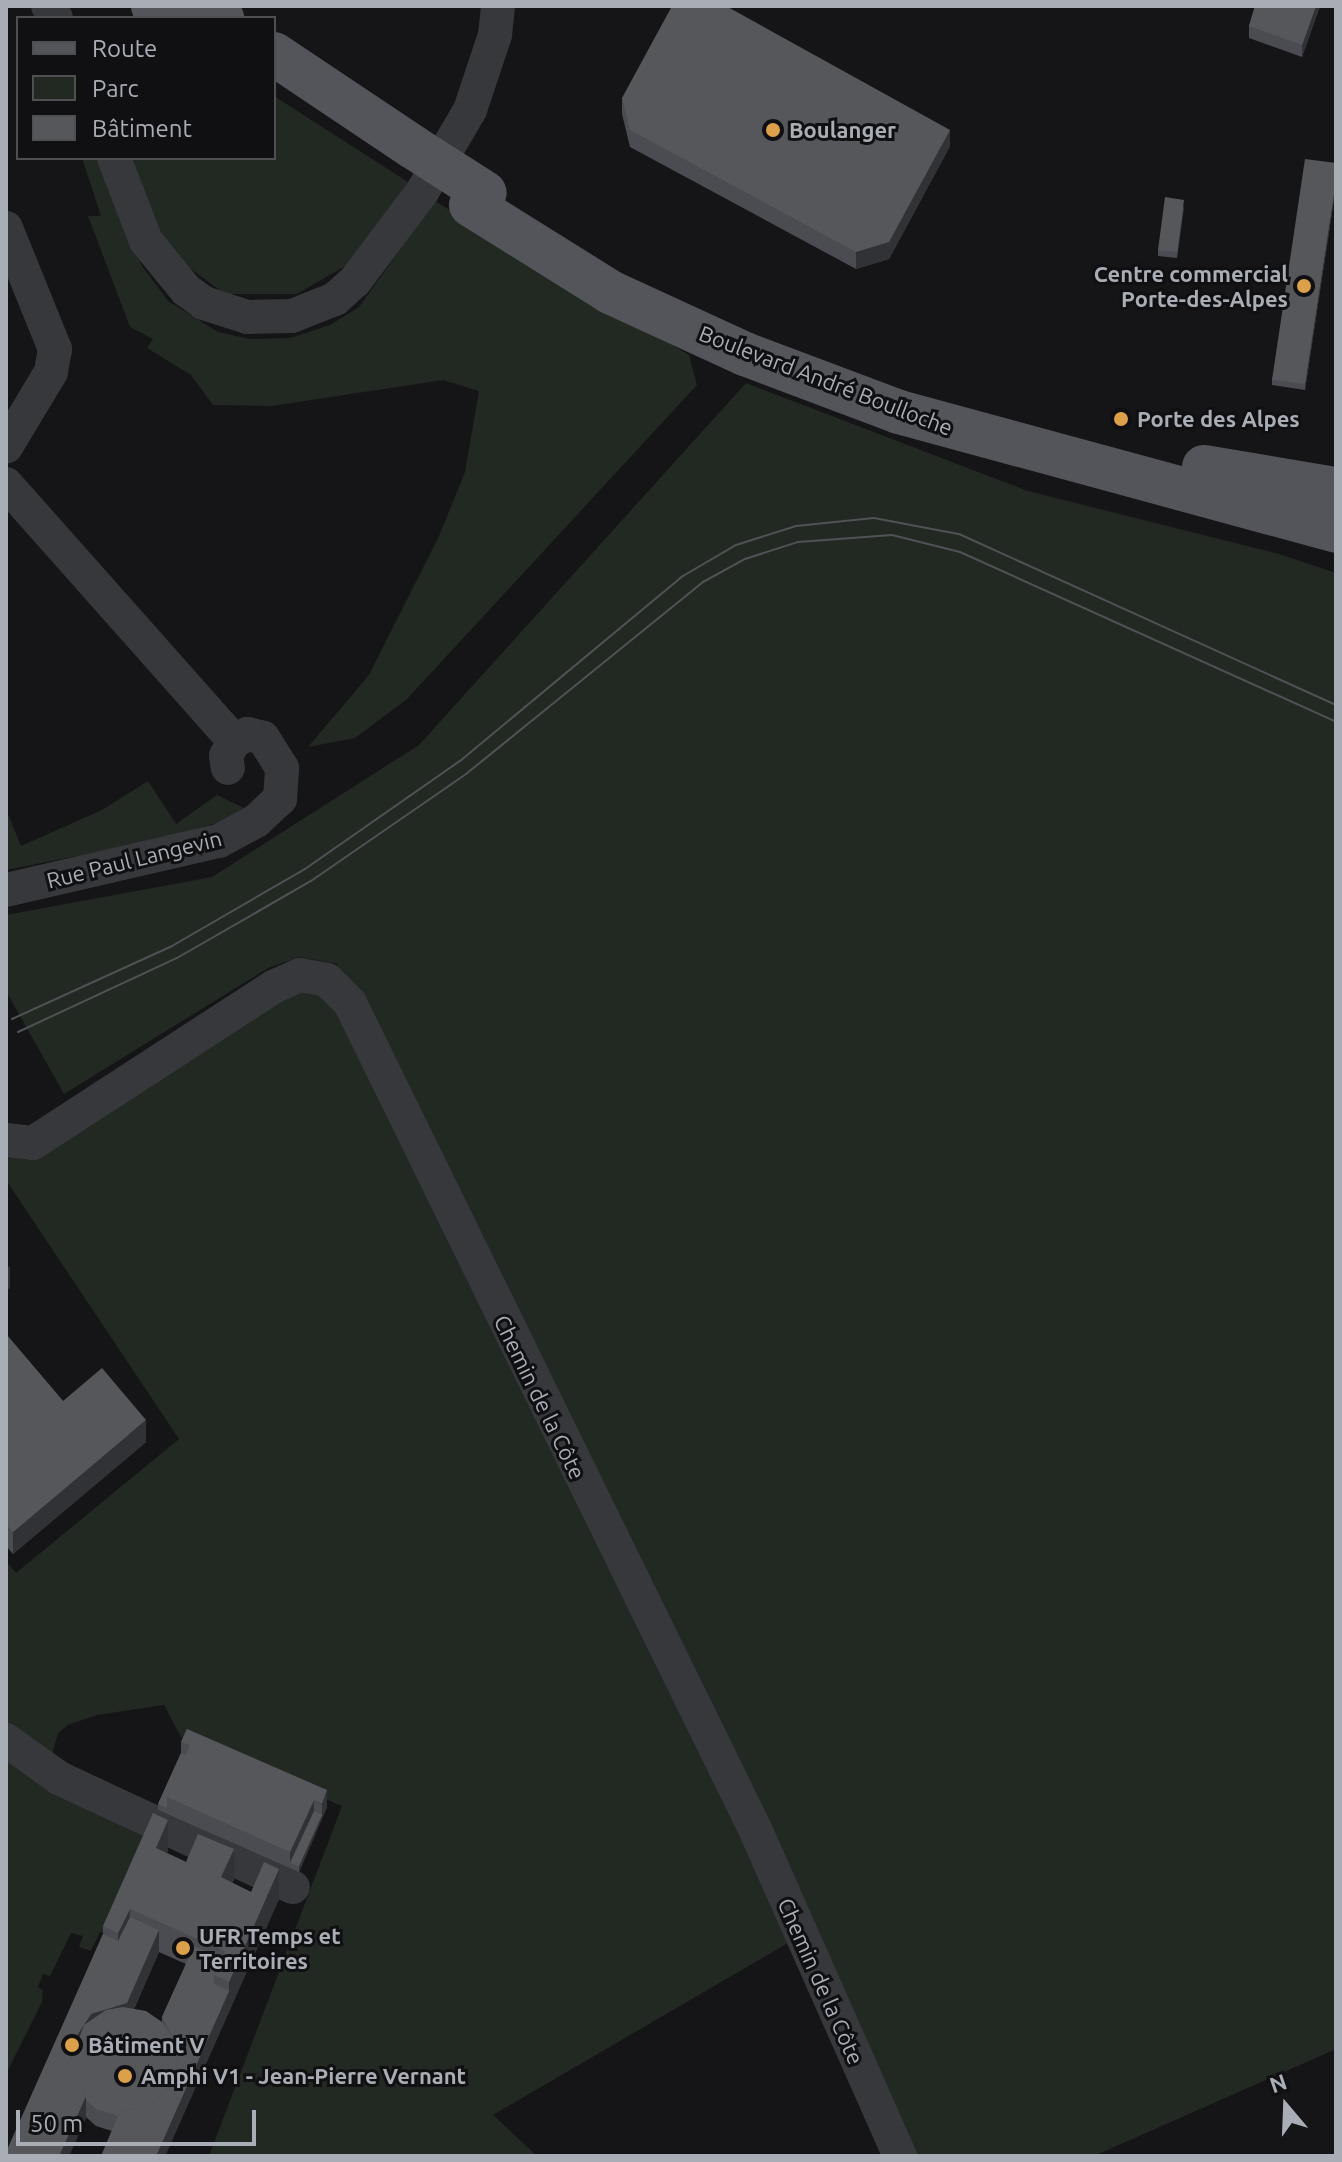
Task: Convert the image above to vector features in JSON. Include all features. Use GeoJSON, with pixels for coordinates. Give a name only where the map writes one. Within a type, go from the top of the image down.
{"type":"FeatureCollection","features":[{"type":"Feature","properties":{"kind":"main road","name":"Boulevard André Boulloche"},"geometry":{"type":"LineString","coordinates":[[276,56],[406,154]]}},
{"type":"Feature","properties":{"kind":"main road","name":"Boulevard André Boulloche"},"geometry":{"type":"LineString","coordinates":[[276,83],[406,154],[478,199],[610,292],[745,354],[899,412],[1336,528],[1336,500]]}},
{"type":"Feature","properties":{"kind":"main road","name":"Boulevard André Boulloche"},"geometry":{"type":"LineString","coordinates":[[478,199],[717,322],[921,394],[1114,450],[1336,489]]}},
{"type":"Feature","properties":{"kind":"street"},"geometry":{"type":"LineString","coordinates":[[115,160],[146,241],[186,290],[204,303],[247,317],[292,316],[335,299],[355,281],[422,192],[470,110],[495,35],[498,6]]}},
{"type":"Feature","properties":{"kind":"street"},"geometry":{"type":"LineString","coordinates":[[6,228],[55,349],[45,384],[6,447]]}},
{"type":"Feature","properties":{"kind":"street","name":"Rue Paul Langevin"},"geometry":{"type":"LineString","coordinates":[[6,484],[242,749],[275,753],[284,783],[280,799],[256,821],[219,841],[6,890]]}},
{"type":"Feature","properties":{"kind":"street","name":"Chemin de la Côte"},"geometry":{"type":"LineString","coordinates":[[6,1140],[33,1143],[273,987],[300,975],[327,980],[350,1003],[755,1829],[900,2156]]}},
{"type":"Feature","properties":{"kind":"street"},"geometry":{"type":"LineString","coordinates":[[6,1740],[59,1778],[293,1887]]}},
{"type":"Feature","properties":{"kind":"green space"},"geometry":{"type":"Polygon","coordinates":[[[276,97],[408,182],[357,259],[297,294],[225,294],[172,255],[147,207],[132,160],[276,160],[276,97]]]}},
{"type":"Feature","properties":{"kind":"green space"},"geometry":{"type":"Polygon","coordinates":[[[83,160],[100,160],[142,266],[168,301],[218,332],[250,339],[290,338],[330,325],[359,307],[435,201],[689,355],[697,385],[407,699],[355,738],[308,747],[369,675],[439,536],[465,472],[479,391],[443,380],[272,406],[213,405],[191,375],[147,348],[153,339],[130,327],[88,216],[101,216],[83,160]]]}},
{"type":"Feature","properties":{"kind":"green space"},"geometry":{"type":"Polygon","coordinates":[[[746,383],[1028,491],[1279,554],[1336,573],[1336,2049],[1094,2156],[900,2156],[800,1936],[493,2115],[537,2156],[209,2156],[342,1806],[181,1737],[164,1705],[97,1715],[68,1725],[58,1733],[51,1759],[6,1727],[6,1561],[16,1573],[179,1439],[6,1180],[6,1160],[273,987],[326,980],[338,964],[299,957],[268,968],[64,1094],[6,991],[6,915],[212,877],[419,745],[746,383]]]}},
{"type":"Feature","properties":{"kind":"green space"},"geometry":{"type":"Polygon","coordinates":[[[148,781],[176,824],[217,795],[246,809],[246,814],[163,839],[6,870],[6,809],[21,846],[102,810],[148,781]]]}},
{"type":"Feature","properties":{"kind":"green space"},"geometry":{"type":"Polygon","coordinates":[[[6,1752],[162,1842],[112,1936],[100,1932],[91,1951],[79,1947],[83,1936],[71,1933],[50,1976],[43,1974],[38,1987],[43,1990],[42,2002],[6,2074],[6,1752]]]}},
{"type":"Feature","properties":{"kind":"building","name":"Boulanger"},"geometry":{"type":"Polygon","coordinates":[[[672,6],[726,6],[950,130],[889,242],[856,252],[630,130],[622,98],[672,6]]]}},
{"type":"Feature","properties":{"kind":"building"},"geometry":{"type":"Polygon","coordinates":[[[1255,6],[1316,6],[1302,45],[1249,26],[1255,6]]]}},
{"type":"Feature","properties":{"kind":"building","name":"Centre commercial Porte-des-Alpes"},"geometry":{"type":"Polygon","coordinates":[[[1305,159],[1336,163],[1336,180],[1305,384],[1272,380],[1305,159]]]}},
{"type":"Feature","properties":{"kind":"building"},"geometry":{"type":"Polygon","coordinates":[[[1165,197],[1184,200],[1177,252],[1158,250],[1165,197]]]}},
{"type":"Feature","properties":{"kind":"building"},"geometry":{"type":"Polygon","coordinates":[[[6,1334],[63,1401],[102,1368],[146,1420],[13,1532],[6,1524],[6,1334]]]}},
{"type":"Feature","properties":{"kind":"building"},"geometry":{"type":"Polygon","coordinates":[[[187,1729],[327,1790],[322,1804],[314,1800],[290,1852],[167,1797],[190,1745],[181,1742],[187,1729]]]}},
{"type":"Feature","properties":{"kind":"building"},"geometry":{"type":"Polygon","coordinates":[[[181,1753],[186,1755],[167,1797],[167,1808],[158,1804],[181,1753]]]}},
{"type":"Feature","properties":{"kind":"building"},"geometry":{"type":"Polygon","coordinates":[[[314,1811],[322,1815],[299,1866],[290,1863],[314,1811]]]}},
{"type":"Feature","properties":{"kind":"building"},"geometry":{"type":"Polygon","coordinates":[[[153,1813],[168,1820],[156,1848],[186,1862],[198,1834],[234,1849],[221,1877],[251,1892],[264,1862],[279,1869],[229,1982],[214,1975],[225,1951],[130,1909],[118,1933],[103,1926],[153,1813]]]}},
{"type":"Feature","properties":{"kind":"building","name":"Bâtiment V"},"geometry":{"type":"Polygon","coordinates":[[[130,1917],[159,1930],[127,2003],[91,2014],[72,2043],[71,2069],[86,2096],[59,2156],[6,2156],[103,1934],[118,1941],[130,1917]]]}},
{"type":"Feature","properties":{"kind":"building","name":"Bâtiment V"},"geometry":{"type":"Polygon","coordinates":[[[194,1946],[222,1958],[214,1975],[214,1984],[229,1991],[156,2156],[101,2156],[120,2111],[146,2108],[173,2084],[179,2049],[162,2017],[194,1946]]]}},
{"type":"Feature","properties":{"kind":"building","name":"Amphi V1 - Jean-Pierre Vernant"},"geometry":{"type":"Polygon","coordinates":[[[123,2007],[146,2011],[162,2022],[175,2041],[178,2055],[173,2084],[146,2108],[120,2111],[118,2116],[96,2109],[86,2100],[71,2069],[71,2060],[84,2025],[106,2010],[123,2007]]]}},
{"type":"Feature","properties":{"kind":"tram line"},"geometry":{"type":"LineString","coordinates":[[12,1019],[172,946],[305,869],[460,761],[683,576],[736,545],[796,526],[874,518],[959,534],[1336,705]]}},
{"type":"Feature","properties":{"kind":"tram line"},"geometry":{"type":"LineString","coordinates":[[18,1032],[177,958],[311,881],[466,774],[703,582],[745,559],[798,542],[892,535],[960,552],[1336,722]]}},
{"type":"Feature","properties":{"kind":"place","name":"Boulanger"},"geometry":{"type":"Point","coordinates":[773,130]}},
{"type":"Feature","properties":{"kind":"place","name":"Centre commercial Porte-des-Alpes"},"geometry":{"type":"Point","coordinates":[1304,286]}},
{"type":"Feature","properties":{"kind":"place","name":"Porte des Alpes"},"geometry":{"type":"Point","coordinates":[1121,419]}},
{"type":"Feature","properties":{"kind":"place","name":"UFR Temps et Territoires"},"geometry":{"type":"Point","coordinates":[183,1948]}},
{"type":"Feature","properties":{"kind":"place","name":"Bâtiment V"},"geometry":{"type":"Point","coordinates":[72,2045]}},
{"type":"Feature","properties":{"kind":"place","name":"Amphi V1 - Jean-Pierre Vernant"},"geometry":{"type":"Point","coordinates":[125,2076]}}]}
